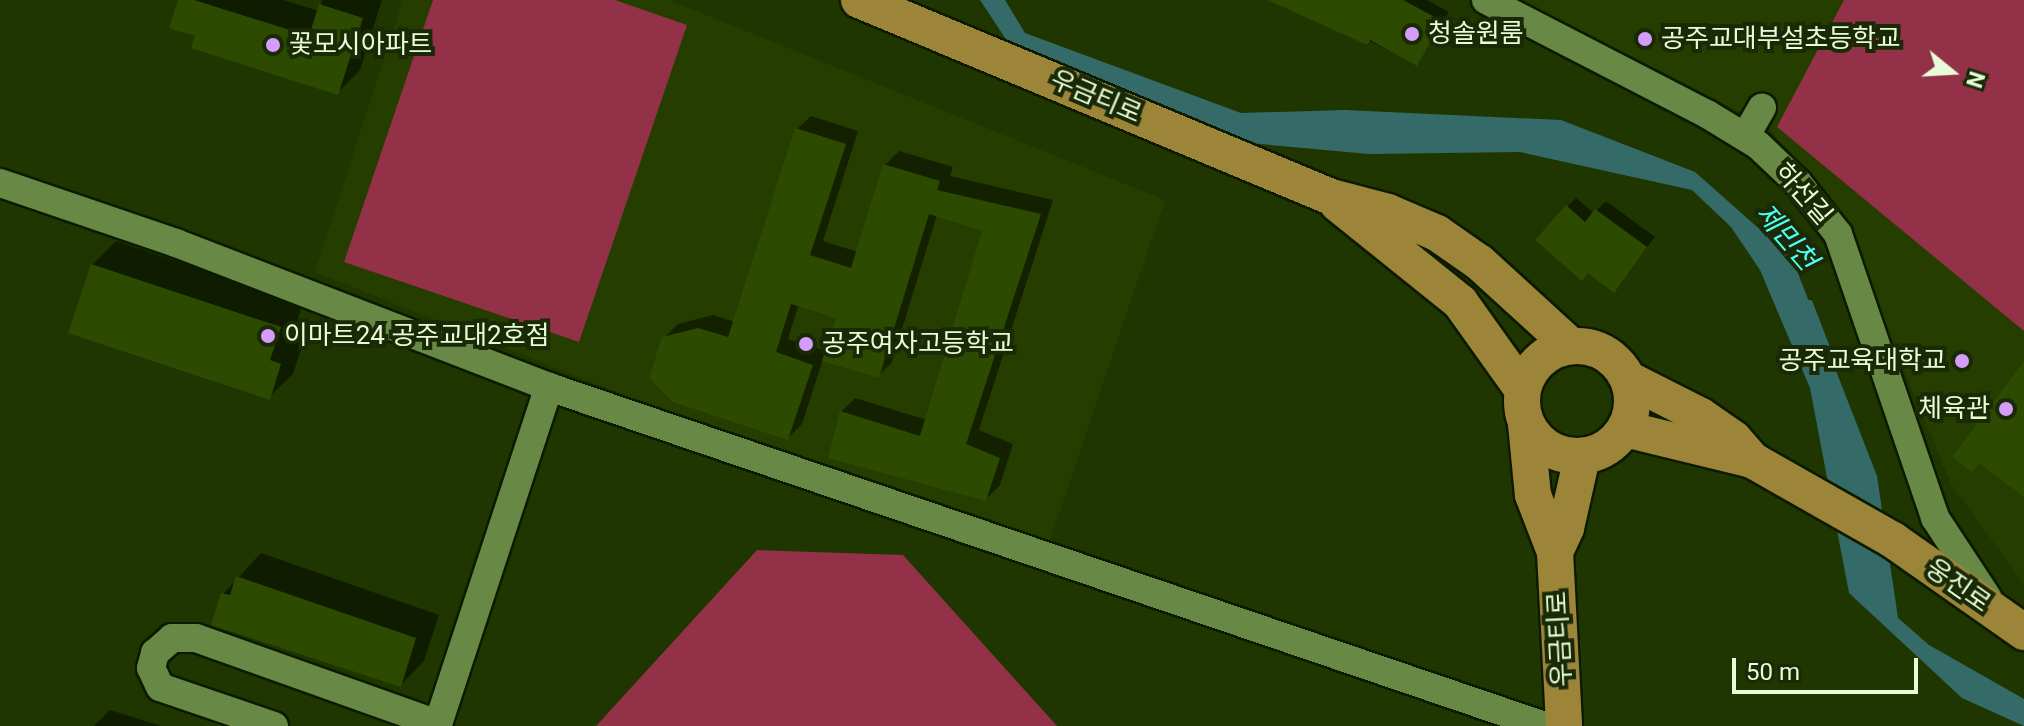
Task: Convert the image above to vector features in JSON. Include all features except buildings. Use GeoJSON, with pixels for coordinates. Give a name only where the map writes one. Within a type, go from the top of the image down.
{"type":"FeatureCollection","features":[{"type":"Feature","properties":{"kind":"main road","name":"우금티로"},"geometry":{"type":"LineString","coordinates":[[859,0],[1331,197],[1388,212],[1437,233],[1480,263],[1571,346]]}},
{"type":"Feature","properties":{"kind":"main road","name":"우금티로"},"geometry":{"type":"LineString","coordinates":[[1331,197],[1460,302],[1524,407],[1533,495],[1555,552],[1564,726]]}},
{"type":"Feature","properties":{"kind":"main road"},"geometry":{"type":"LineString","coordinates":[[1628,379],[1632,404],[1625,429],[1614,443],[1582,457],[1548,450],[1524,407],[1539,359],[1571,346],[1605,353],[1628,379],[1701,416],[1734,439],[1752,460]]}},
{"type":"Feature","properties":{"kind":"main road"},"geometry":{"type":"LineString","coordinates":[[1625,429],[1752,460]]}},
{"type":"Feature","properties":{"kind":"main road","name":"우금티로"},"geometry":{"type":"LineString","coordinates":[[1555,552],[1566,528],[1582,457]]}},
{"type":"Feature","properties":{"kind":"main road","name":"웅진로"},"geometry":{"type":"LineString","coordinates":[[1752,460],[1893,540],[2012,624]]}},
{"type":"Feature","properties":{"kind":"street","name":"하선길"},"geometry":{"type":"LineString","coordinates":[[1486,0],[1745,137],[1798,183],[1838,234],[1935,518],[2012,624]]}},
{"type":"Feature","properties":{"kind":"street"},"geometry":{"type":"LineString","coordinates":[[1745,137],[1762,108]]}},
{"type":"Feature","properties":{"kind":"street"},"geometry":{"type":"LineString","coordinates":[[0,183],[176,243],[549,387],[1545,726]]}},
{"type":"Feature","properties":{"kind":"street"},"geometry":{"type":"LineString","coordinates":[[274,726],[160,687],[151,668],[155,653],[172,638],[196,638],[438,724],[549,387]]}},
{"type":"Feature","properties":{"kind":"shaded area","name":"공주여자고등학교"},"geometry":{"type":"Polygon","coordinates":[[[403,0],[669,0],[1165,200],[1046,552],[677,416],[315,272],[403,0]]]}},
{"type":"Feature","properties":{"kind":"shaded area"},"geometry":{"type":"Polygon","coordinates":[[[433,0],[615,0],[687,25],[579,342],[344,262],[433,0]]]}},
{"type":"Feature","properties":{"kind":"shaded area","name":"공주교육대학교"},"geometry":{"type":"Polygon","coordinates":[[[1519,0],[2024,0],[2024,584],[1951,484],[1850,237],[1768,126],[1519,0]]]}},
{"type":"Feature","properties":{"kind":"shaded area"},"geometry":{"type":"Polygon","coordinates":[[[1844,0],[2024,0],[2024,331],[1777,127],[1844,0]]]}},
{"type":"Feature","properties":{"kind":"shaded area"},"geometry":{"type":"Polygon","coordinates":[[[757,550],[903,555],[1057,726],[596,726],[757,550]]]}},
{"type":"Feature","properties":{"kind":"water","name":"제민천"},"geometry":{"type":"Polygon","coordinates":[[[980,0],[1005,0],[1025,33],[1241,113],[1345,110],[1561,120],[1695,172],[1792,258],[1877,476],[1898,618],[1929,645],[2024,699],[2024,726],[1962,698],[1849,593],[1810,388],[1760,270],[1731,227],[1692,190],[1520,152],[1369,154],[1238,142],[1013,50],[980,0]]]}},
{"type":"Feature","properties":{"kind":"waterway","name":"제민천"},"geometry":{"type":"LineString","coordinates":[[1809,303],[1829,355]]}},
{"type":"Feature","properties":{"kind":"place","name":"청솔원룸"},"geometry":{"type":"Point","coordinates":[1412,34]}},
{"type":"Feature","properties":{"kind":"place","name":"공주교대부설초등학교"},"geometry":{"type":"Point","coordinates":[1645,39]}},
{"type":"Feature","properties":{"kind":"place","name":"꽃모시아파트"},"geometry":{"type":"Point","coordinates":[273,45]}},
{"type":"Feature","properties":{"kind":"place","name":"이마트24 공주교대2호점"},"geometry":{"type":"Point","coordinates":[268,336]}},
{"type":"Feature","properties":{"kind":"place","name":"공주여자고등학교"},"geometry":{"type":"Point","coordinates":[806,344]}},
{"type":"Feature","properties":{"kind":"place","name":"공주교육대학교"},"geometry":{"type":"Point","coordinates":[1962,361]}},
{"type":"Feature","properties":{"kind":"place","name":"체육관"},"geometry":{"type":"Point","coordinates":[2006,409]}}]}
